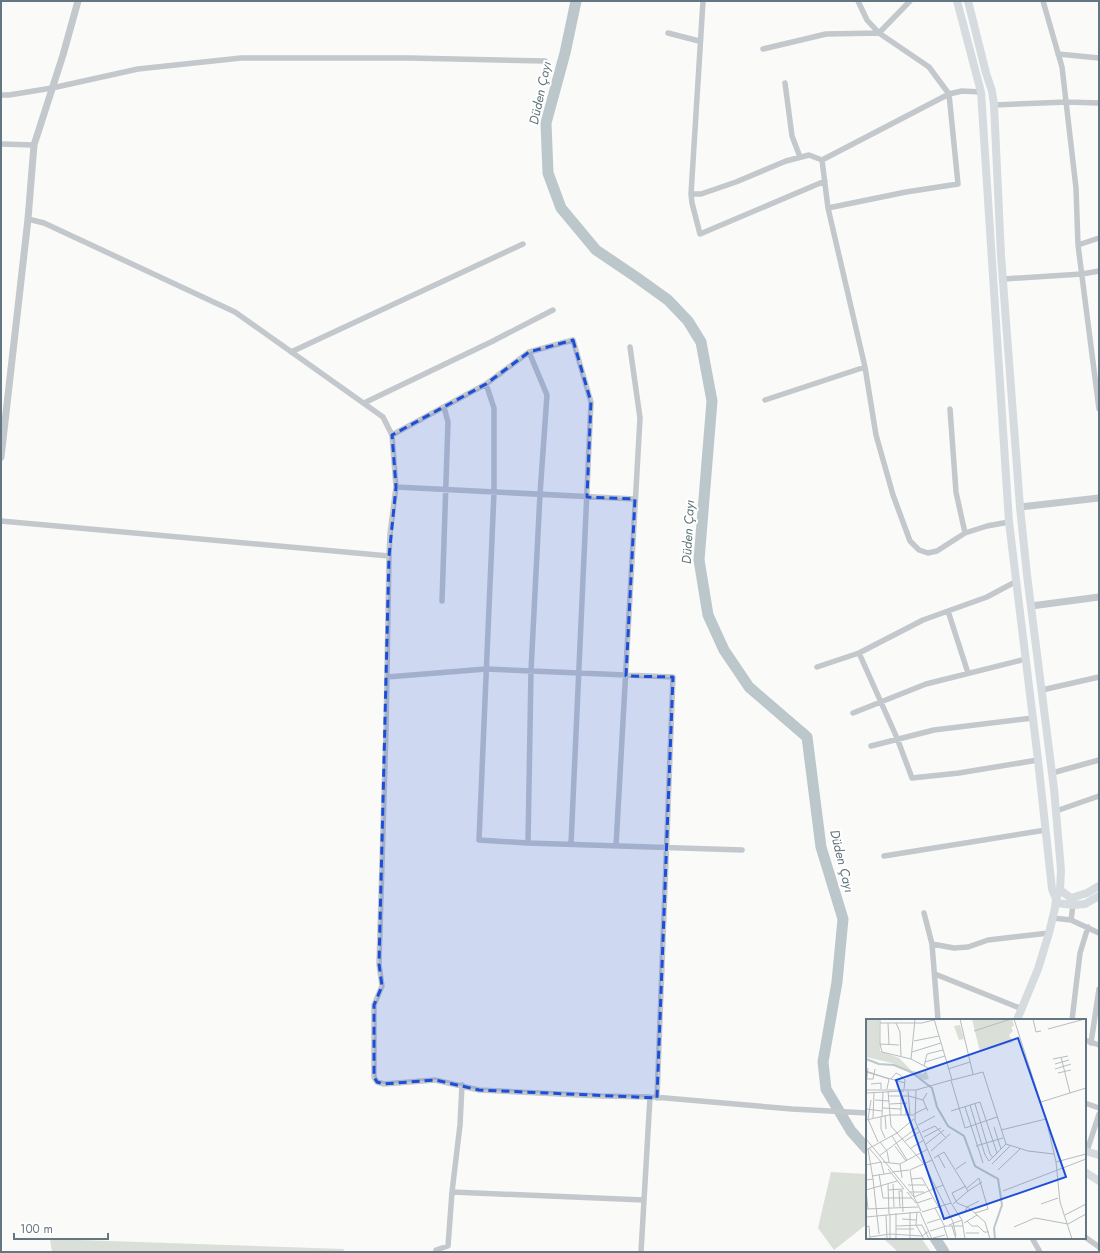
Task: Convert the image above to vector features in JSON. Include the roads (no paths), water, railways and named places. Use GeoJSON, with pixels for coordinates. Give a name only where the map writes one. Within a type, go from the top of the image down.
{"type":"FeatureCollection","features":[{"type":"Feature","properties":{"kind":"main road"},"geometry":{"type":"LineString","coordinates":[[957,1],[981,92],[1009,522],[1052,889],[1057,901]]}},
{"type":"Feature","properties":{"kind":"main road"},"geometry":{"type":"LineString","coordinates":[[968,1],[992,91],[994,105],[1003,279],[1020,507],[1052,773],[1061,870],[1060,890],[1050,933],[1038,969],[1017,1019]]}},
{"type":"Feature","properties":{"kind":"main road"},"geometry":{"type":"LineString","coordinates":[[981,92],[992,91]]}},
{"type":"Feature","properties":{"kind":"main road"},"geometry":{"type":"LineString","coordinates":[[1072,901],[1099,886]]}},
{"type":"Feature","properties":{"kind":"main road"},"geometry":{"type":"LineString","coordinates":[[1060,890],[1072,901]]}},
{"type":"Feature","properties":{"kind":"main road"},"geometry":{"type":"LineString","coordinates":[[1057,901],[1072,901],[1085,904],[1099,896]]}},
{"type":"Feature","properties":{"kind":"main road"},"geometry":{"type":"LineString","coordinates":[[1086,1151],[1099,1155]]}},
{"type":"Feature","properties":{"kind":"main road"},"geometry":{"type":"LineString","coordinates":[[1086,1173],[1099,1181]]}},
{"type":"Feature","properties":{"kind":"street"},"geometry":{"type":"LineString","coordinates":[[1,457],[28,219],[34,145],[78,1]]}},
{"type":"Feature","properties":{"kind":"street"},"geometry":{"type":"LineString","coordinates":[[703,1],[699,42],[691,194],[700,234],[825,181]]}},
{"type":"Feature","properties":{"kind":"street"},"geometry":{"type":"LineString","coordinates":[[828,208],[906,192],[958,184],[949,94],[929,67],[879,33],[867,20],[858,1]]}},
{"type":"Feature","properties":{"kind":"street"},"geometry":{"type":"LineString","coordinates":[[763,49],[826,34],[879,33],[910,1]]}},
{"type":"Feature","properties":{"kind":"street"},"geometry":{"type":"LineString","coordinates":[[1043,1],[1062,67],[1067,102],[1076,188],[1078,245],[1099,409]]}},
{"type":"Feature","properties":{"kind":"street"},"geometry":{"type":"LineString","coordinates":[[668,33],[699,42]]}},
{"type":"Feature","properties":{"kind":"street"},"geometry":{"type":"LineString","coordinates":[[1058,54],[1099,58]]}},
{"type":"Feature","properties":{"kind":"street"},"geometry":{"type":"LineString","coordinates":[[1,95],[52,88],[138,69],[241,58],[410,58],[545,61]]}},
{"type":"Feature","properties":{"kind":"street"},"geometry":{"type":"LineString","coordinates":[[785,83],[792,136],[800,157]]}},
{"type":"Feature","properties":{"kind":"street"},"geometry":{"type":"LineString","coordinates":[[691,194],[701,194],[800,157],[809,155],[822,160],[949,94],[962,90],[981,92]]}},
{"type":"Feature","properties":{"kind":"street"},"geometry":{"type":"LineString","coordinates":[[994,105],[1067,102],[1099,103]]}},
{"type":"Feature","properties":{"kind":"street"},"geometry":{"type":"LineString","coordinates":[[1,144],[34,145]]}},
{"type":"Feature","properties":{"kind":"street"},"geometry":{"type":"LineString","coordinates":[[822,160],[828,208],[865,367],[876,435],[893,495],[910,541],[919,550],[928,553],[937,551],[965,533],[987,526],[1009,522]]}},
{"type":"Feature","properties":{"kind":"street"},"geometry":{"type":"LineString","coordinates":[[28,219],[44,223],[235,312],[383,417],[392,435],[396,487],[390,534],[389,556],[379,964],[382,986],[374,1006],[374,1077],[377,1082],[384,1084],[435,1080],[479,1090],[650,1097],[817,1111],[866,1113]]}},
{"type":"Feature","properties":{"kind":"street"},"geometry":{"type":"LineString","coordinates":[[1078,245],[1099,238]]}},
{"type":"Feature","properties":{"kind":"street"},"geometry":{"type":"LineString","coordinates":[[292,352],[523,244]]}},
{"type":"Feature","properties":{"kind":"street"},"geometry":{"type":"LineString","coordinates":[[1003,279],[1099,272]]}},
{"type":"Feature","properties":{"kind":"street"},"geometry":{"type":"LineString","coordinates":[[364,403],[493,341],[553,310]]}},
{"type":"Feature","properties":{"kind":"street"},"geometry":{"type":"LineString","coordinates":[[392,435],[486,384],[529,352],[573,340],[591,402],[571,844]]}},
{"type":"Feature","properties":{"kind":"street"},"geometry":{"type":"LineString","coordinates":[[616,846],[640,418],[630,347]]}},
{"type":"Feature","properties":{"kind":"street"},"geometry":{"type":"LineString","coordinates":[[528,843],[531,671],[540,494],[547,395],[529,352]]}},
{"type":"Feature","properties":{"kind":"street"},"geometry":{"type":"LineString","coordinates":[[765,400],[865,367]]}},
{"type":"Feature","properties":{"kind":"street"},"geometry":{"type":"LineString","coordinates":[[486,384],[494,408],[494,492],[479,840],[742,850]]}},
{"type":"Feature","properties":{"kind":"street"},"geometry":{"type":"LineString","coordinates":[[442,600],[448,422],[444,407]]}},
{"type":"Feature","properties":{"kind":"street"},"geometry":{"type":"LineString","coordinates":[[950,409],[956,492],[965,533]]}},
{"type":"Feature","properties":{"kind":"street"},"geometry":{"type":"LineString","coordinates":[[396,487],[635,499]]}},
{"type":"Feature","properties":{"kind":"street"},"geometry":{"type":"LineString","coordinates":[[1020,507],[1099,498]]}},
{"type":"Feature","properties":{"kind":"street"},"geometry":{"type":"LineString","coordinates":[[1,521],[389,556]]}},
{"type":"Feature","properties":{"kind":"street"},"geometry":{"type":"LineString","coordinates":[[817,667],[860,653],[923,620],[987,597],[1017,581]]}},
{"type":"Feature","properties":{"kind":"street"},"geometry":{"type":"LineString","coordinates":[[1031,606],[1099,597]]}},
{"type":"Feature","properties":{"kind":"street"},"geometry":{"type":"LineString","coordinates":[[948,611],[968,673]]}},
{"type":"Feature","properties":{"kind":"street"},"geometry":{"type":"LineString","coordinates":[[860,653],[897,738],[912,778],[959,773],[1038,760]]}},
{"type":"Feature","properties":{"kind":"street"},"geometry":{"type":"LineString","coordinates":[[853,713],[926,684],[1038,657]]}},
{"type":"Feature","properties":{"kind":"street"},"geometry":{"type":"LineString","coordinates":[[387,677],[486,669],[673,677],[657,1098]]}},
{"type":"Feature","properties":{"kind":"street"},"geometry":{"type":"LineString","coordinates":[[1042,690],[1099,677]]}},
{"type":"Feature","properties":{"kind":"street"},"geometry":{"type":"LineString","coordinates":[[871,746],[897,738],[934,730],[1033,718]]}},
{"type":"Feature","properties":{"kind":"street"},"geometry":{"type":"LineString","coordinates":[[1052,773],[1099,760]]}},
{"type":"Feature","properties":{"kind":"street"},"geometry":{"type":"LineString","coordinates":[[1056,811],[1099,796]]}},
{"type":"Feature","properties":{"kind":"street"},"geometry":{"type":"LineString","coordinates":[[884,856],[1046,830]]}},
{"type":"Feature","properties":{"kind":"street"},"geometry":{"type":"LineString","coordinates":[[1071,920],[1072,901]]}},
{"type":"Feature","properties":{"kind":"street"},"geometry":{"type":"LineString","coordinates":[[924,913],[932,944],[938,1019]]}},
{"type":"Feature","properties":{"kind":"street"},"geometry":{"type":"LineString","coordinates":[[1053,918],[1071,920],[1099,933]]}},
{"type":"Feature","properties":{"kind":"street"},"geometry":{"type":"LineString","coordinates":[[1072,1019],[1080,953],[1088,927]]}},
{"type":"Feature","properties":{"kind":"street"},"geometry":{"type":"LineString","coordinates":[[932,944],[954,948],[968,947],[988,940],[1050,933]]}},
{"type":"Feature","properties":{"kind":"street"},"geometry":{"type":"LineString","coordinates":[[935,974],[1022,1009]]}},
{"type":"Feature","properties":{"kind":"street"},"geometry":{"type":"LineString","coordinates":[[1091,1043],[1099,990]]}},
{"type":"Feature","properties":{"kind":"street"},"geometry":{"type":"LineString","coordinates":[[1086,1040],[1099,1045]]}},
{"type":"Feature","properties":{"kind":"street"},"geometry":{"type":"LineString","coordinates":[[436,1252],[436,1250],[448,1246],[452,1192],[460,1125],[462,1085]]}},
{"type":"Feature","properties":{"kind":"street"},"geometry":{"type":"LineString","coordinates":[[641,1252],[650,1097]]}},
{"type":"Feature","properties":{"kind":"street"},"geometry":{"type":"LineString","coordinates":[[1086,1104],[1099,1108]]}},
{"type":"Feature","properties":{"kind":"street"},"geometry":{"type":"LineString","coordinates":[[1086,1151],[1099,1114]]}},
{"type":"Feature","properties":{"kind":"street"},"geometry":{"type":"LineString","coordinates":[[452,1192],[644,1200]]}},
{"type":"Feature","properties":{"kind":"street"},"geometry":{"type":"LineString","coordinates":[[1086,1238],[1099,1247]]}},
{"type":"Feature","properties":{"kind":"street"},"geometry":{"type":"LineString","coordinates":[[1033,1239],[1040,1252]]}},
{"type":"Feature","properties":{"kind":"waterway","name":"Düden Çayı"},"geometry":{"type":"LineString","coordinates":[[576,1],[565,53],[546,123],[548,173],[561,208],[596,250],[668,300],[688,321],[701,342],[712,401],[699,560],[708,615],[724,650],[749,687],[807,737],[821,847],[843,919],[837,982],[823,1062],[826,1089],[851,1131],[866,1148]]}},
{"type":"Feature","properties":{"kind":"waterway","name":"Düden Çayı"},"geometry":{"type":"LineString","coordinates":[[936,1239],[944,1252]]}}]}
